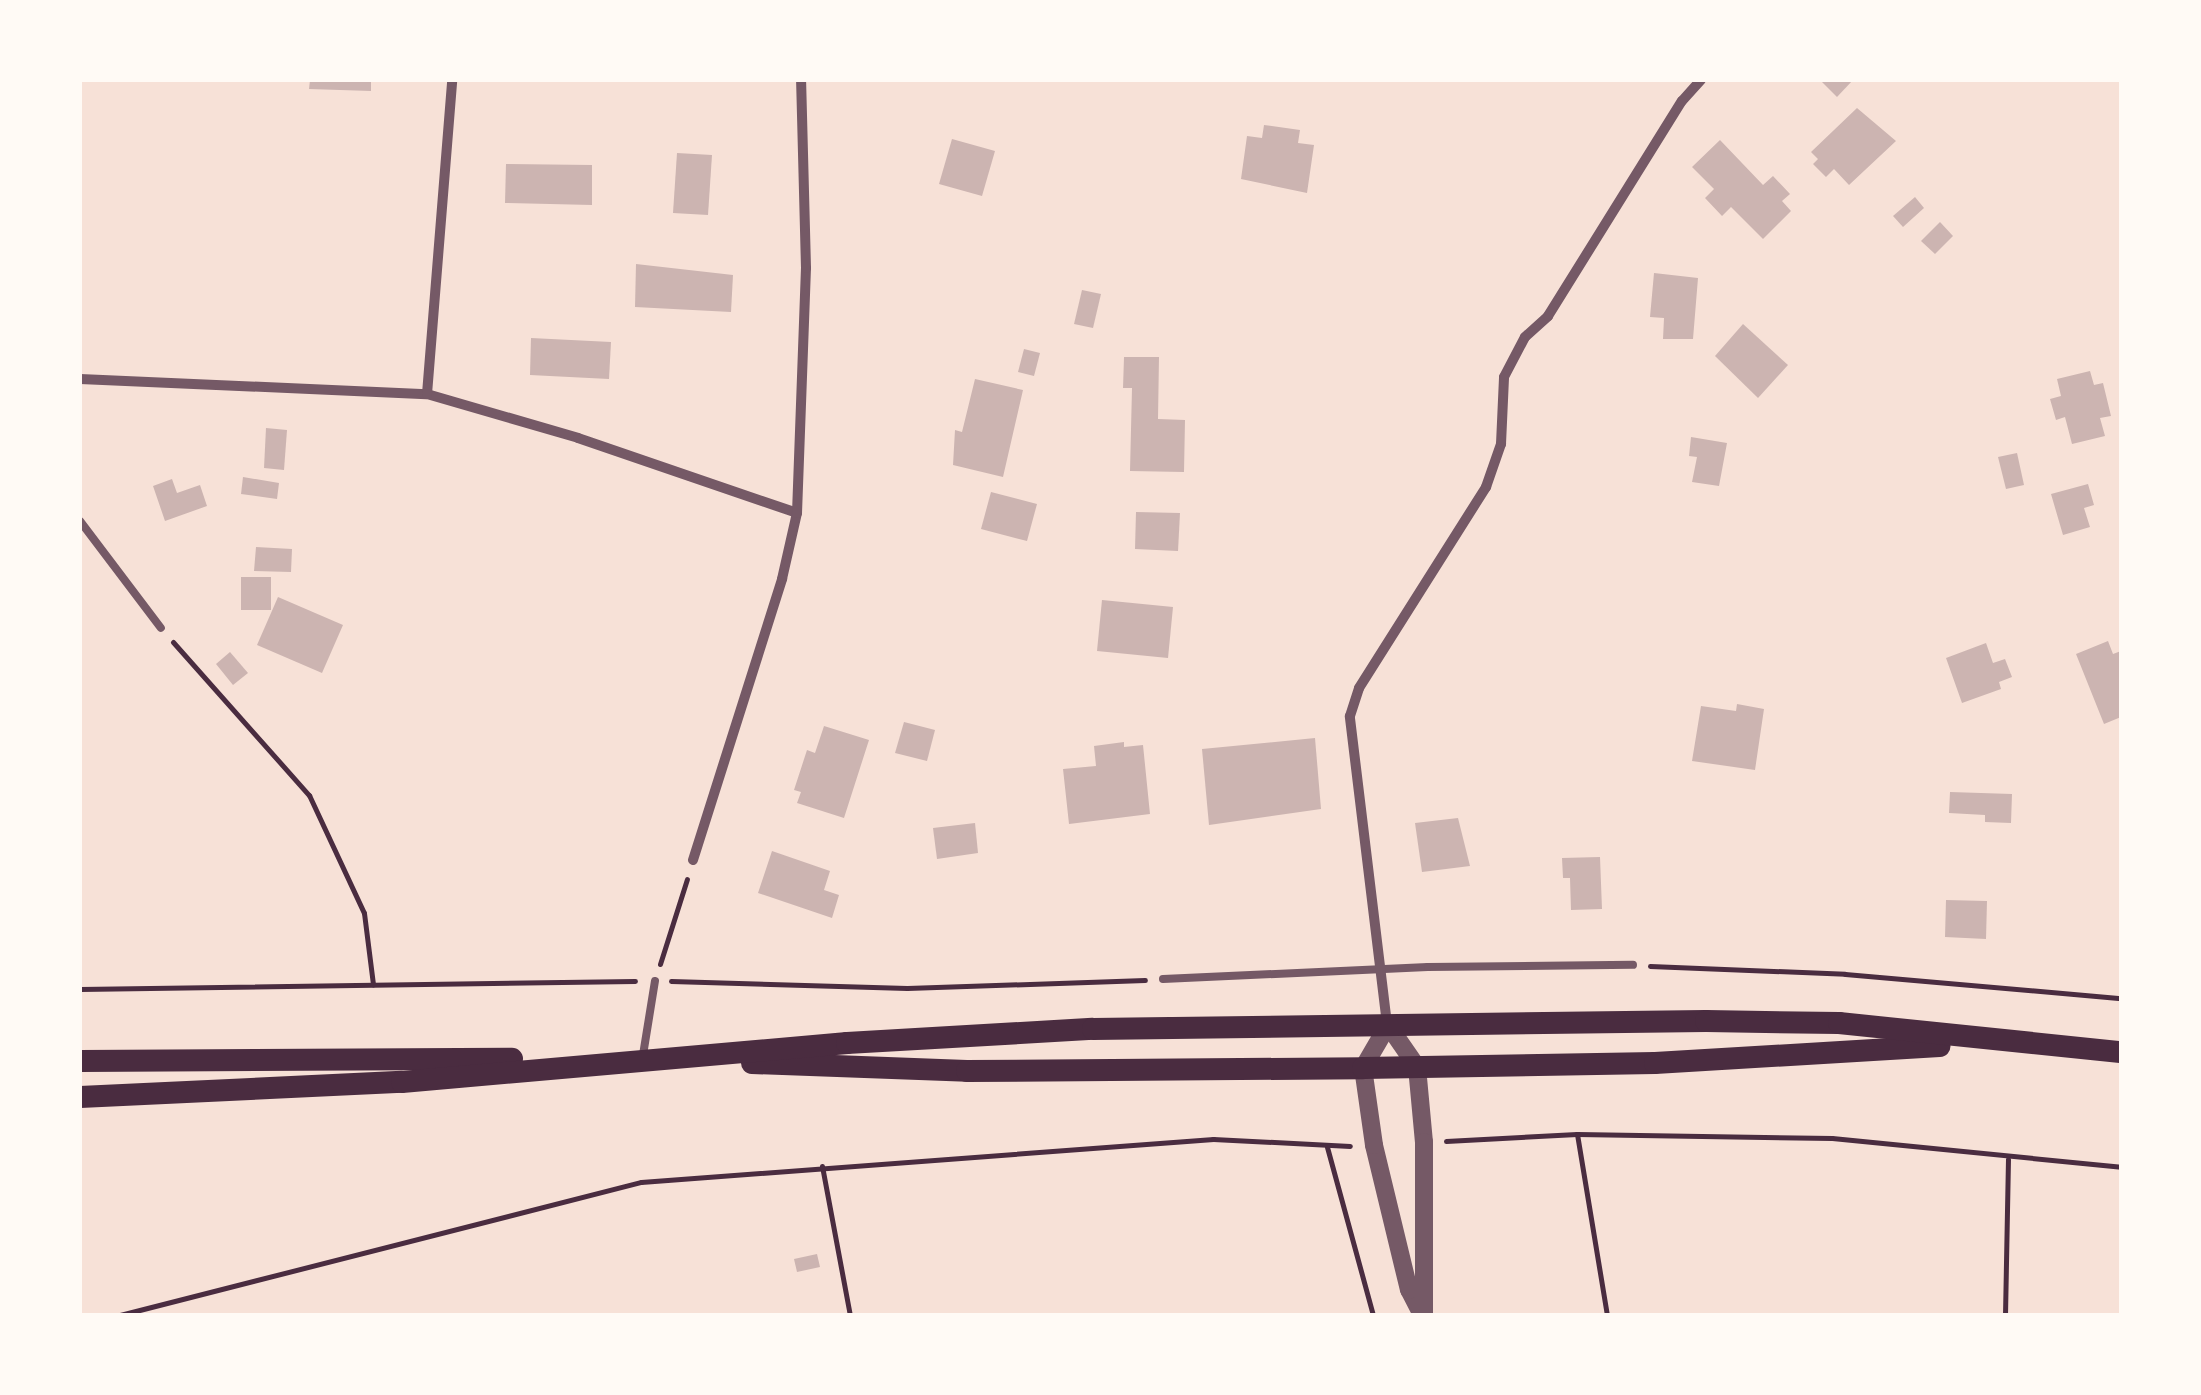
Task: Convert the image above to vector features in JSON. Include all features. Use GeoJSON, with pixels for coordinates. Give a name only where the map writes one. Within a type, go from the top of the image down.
{"type":"FeatureCollection","features":[{"type":"Feature","properties":{"kind":"main road"},"geometry":{"type":"LineString","coordinates":[[80,1097],[402,1082],[631,1061],[1094,1029],[1838,1023],[2121,1052]]}},
{"type":"Feature","properties":{"kind":"main road"},"geometry":{"type":"LineString","coordinates":[[673,1059],[967,1071],[1363,1068],[1655,1062],[1998,1042]]}},
{"type":"Feature","properties":{"kind":"main road"},"geometry":{"type":"LineString","coordinates":[[80,1061],[400,1056],[631,1061]]}},
{"type":"Feature","properties":{"kind":"street"},"geometry":{"type":"LineString","coordinates":[[427,394],[452,80]]}},
{"type":"Feature","properties":{"kind":"street"},"geometry":{"type":"LineString","coordinates":[[693,860],[782,578],[797,513],[806,268],[801,80]]}},
{"type":"Feature","properties":{"kind":"street"},"geometry":{"type":"LineString","coordinates":[[1423,1315],[1424,1142],[1417,1067],[1388,1025],[1350,716],[1358,688],[1486,487],[1501,444],[1504,377],[1526,337],[1548,316],[1682,101],[1701,80]]}},
{"type":"Feature","properties":{"kind":"street"},"geometry":{"type":"LineString","coordinates":[[80,379],[427,394],[578,438],[797,513]]}},
{"type":"Feature","properties":{"kind":"street"},"geometry":{"type":"LineString","coordinates":[[1388,1025],[1363,1068],[1374,1145],[1409,1290],[1423,1315]]}},
{"type":"Feature","properties":{"kind":"lane"},"geometry":{"type":"LineString","coordinates":[[80,520],[161,628]]}},
{"type":"Feature","properties":{"kind":"lane"},"geometry":{"type":"LineString","coordinates":[[1163,980],[1381,970],[1633,965]]}},
{"type":"Feature","properties":{"kind":"lane"},"geometry":{"type":"LineString","coordinates":[[631,1061],[655,981]]}},
{"type":"Feature","properties":{"kind":"path"},"geometry":{"type":"LineString","coordinates":[[161,628],[309,795],[364,914],[373,984]]}},
{"type":"Feature","properties":{"kind":"path"},"geometry":{"type":"LineString","coordinates":[[655,981],[693,860]]}},
{"type":"Feature","properties":{"kind":"path"},"geometry":{"type":"LineString","coordinates":[[1633,965],[1845,974],[2121,998]]}},
{"type":"Feature","properties":{"kind":"path"},"geometry":{"type":"LineString","coordinates":[[80,989],[655,981],[906,988],[1163,980]]}},
{"type":"Feature","properties":{"kind":"path"},"geometry":{"type":"LineString","coordinates":[[1577,1134],[1607,1315]]}},
{"type":"Feature","properties":{"kind":"path"},"geometry":{"type":"LineString","coordinates":[[1424,1142],[1577,1134],[1832,1138],[2008,1159],[2121,1167]]}},
{"type":"Feature","properties":{"kind":"path"},"geometry":{"type":"LineString","coordinates":[[120,1315],[641,1182],[1213,1140],[1327,1147],[1374,1145]]}},
{"type":"Feature","properties":{"kind":"path"},"geometry":{"type":"LineString","coordinates":[[1327,1147],[1373,1315]]}},
{"type":"Feature","properties":{"kind":"path"},"geometry":{"type":"LineString","coordinates":[[2006,1315],[2008,1159]]}},
{"type":"Feature","properties":{"kind":"path"},"geometry":{"type":"LineString","coordinates":[[822,1166],[850,1315]]}},
{"type":"Feature","properties":{"kind":"building"},"geometry":{"type":"Polygon","coordinates":[[[310,80],[371,80],[371,91],[309,89],[310,80]]]}},
{"type":"Feature","properties":{"kind":"building"},"geometry":{"type":"Polygon","coordinates":[[[1820,80],[1853,80],[1837,97],[1820,80]]]}},
{"type":"Feature","properties":{"kind":"building"},"geometry":{"type":"Polygon","coordinates":[[[1857,108],[1896,141],[1849,185],[1834,169],[1826,177],[1813,164],[1818,159],[1811,152],[1857,108]]]}},
{"type":"Feature","properties":{"kind":"building"},"geometry":{"type":"Polygon","coordinates":[[[1264,125],[1300,130],[1298,143],[1314,145],[1307,193],[1241,179],[1247,136],[1262,138],[1264,125]]]}},
{"type":"Feature","properties":{"kind":"building"},"geometry":{"type":"Polygon","coordinates":[[[952,139],[995,151],[982,196],[939,184],[952,139]]]}},
{"type":"Feature","properties":{"kind":"building"},"geometry":{"type":"Polygon","coordinates":[[[1720,140],[1763,185],[1773,176],[1790,194],[1782,201],[1791,211],[1763,239],[1731,207],[1722,216],[1705,198],[1714,189],[1692,167],[1720,140]]]}},
{"type":"Feature","properties":{"kind":"building"},"geometry":{"type":"Polygon","coordinates":[[[677,153],[712,155],[708,215],[673,213],[677,153]]]}},
{"type":"Feature","properties":{"kind":"building"},"geometry":{"type":"Polygon","coordinates":[[[506,164],[592,165],[592,205],[505,203],[506,164]]]}},
{"type":"Feature","properties":{"kind":"building"},"geometry":{"type":"Polygon","coordinates":[[[1915,197],[1924,208],[1903,227],[1893,216],[1915,197]]]}},
{"type":"Feature","properties":{"kind":"building"},"geometry":{"type":"Polygon","coordinates":[[[1940,222],[1953,236],[1935,254],[1921,241],[1940,222]]]}},
{"type":"Feature","properties":{"kind":"building"},"geometry":{"type":"Polygon","coordinates":[[[636,264],[733,275],[731,312],[635,307],[636,264]]]}},
{"type":"Feature","properties":{"kind":"building"},"geometry":{"type":"Polygon","coordinates":[[[1654,273],[1698,278],[1693,339],[1663,339],[1664,318],[1650,317],[1654,273]]]}},
{"type":"Feature","properties":{"kind":"building"},"geometry":{"type":"Polygon","coordinates":[[[1082,290],[1101,294],[1093,328],[1074,324],[1082,290]]]}},
{"type":"Feature","properties":{"kind":"building"},"geometry":{"type":"Polygon","coordinates":[[[1743,324],[1788,365],[1758,398],[1715,356],[1743,324]]]}},
{"type":"Feature","properties":{"kind":"building"},"geometry":{"type":"Polygon","coordinates":[[[531,338],[611,342],[609,379],[530,375],[531,338]]]}},
{"type":"Feature","properties":{"kind":"building"},"geometry":{"type":"Polygon","coordinates":[[[1024,349],[1040,353],[1034,376],[1018,372],[1024,349]]]}},
{"type":"Feature","properties":{"kind":"building"},"geometry":{"type":"Polygon","coordinates":[[[1124,357],[1159,357],[1158,419],[1185,420],[1184,472],[1130,471],[1132,388],[1123,388],[1124,357]]]}},
{"type":"Feature","properties":{"kind":"building"},"geometry":{"type":"Polygon","coordinates":[[[2090,371],[2094,385],[2103,383],[2111,416],[2100,418],[2105,436],[2072,444],[2065,417],[2056,420],[2050,399],[2061,396],[2057,379],[2090,371]]]}},
{"type":"Feature","properties":{"kind":"building"},"geometry":{"type":"Polygon","coordinates":[[[975,379],[1023,390],[1003,477],[953,465],[955,430],[962,432],[975,379]]]}},
{"type":"Feature","properties":{"kind":"building"},"geometry":{"type":"Polygon","coordinates":[[[266,428],[287,430],[284,470],[264,468],[266,428]]]}},
{"type":"Feature","properties":{"kind":"building"},"geometry":{"type":"Polygon","coordinates":[[[1691,437],[1727,443],[1719,486],[1692,482],[1697,457],[1689,456],[1691,437]]]}},
{"type":"Feature","properties":{"kind":"building"},"geometry":{"type":"Polygon","coordinates":[[[2017,453],[2024,485],[2006,489],[1998,457],[2017,453]]]}},
{"type":"Feature","properties":{"kind":"building"},"geometry":{"type":"Polygon","coordinates":[[[243,477],[279,483],[277,499],[241,494],[243,477]]]}},
{"type":"Feature","properties":{"kind":"building"},"geometry":{"type":"Polygon","coordinates":[[[172,479],[177,493],[200,485],[207,506],[165,521],[153,486],[172,479]]]}},
{"type":"Feature","properties":{"kind":"building"},"geometry":{"type":"Polygon","coordinates":[[[2088,484],[2094,505],[2084,508],[2090,527],[2063,535],[2051,494],[2088,484]]]}},
{"type":"Feature","properties":{"kind":"building"},"geometry":{"type":"Polygon","coordinates":[[[991,492],[1037,504],[1027,541],[981,529],[991,492]]]}},
{"type":"Feature","properties":{"kind":"building"},"geometry":{"type":"Polygon","coordinates":[[[1136,512],[1180,513],[1178,551],[1135,549],[1136,512]]]}},
{"type":"Feature","properties":{"kind":"building"},"geometry":{"type":"Polygon","coordinates":[[[256,547],[292,549],[291,572],[254,571],[256,547]]]}},
{"type":"Feature","properties":{"kind":"building"},"geometry":{"type":"Polygon","coordinates":[[[241,577],[271,577],[271,610],[241,610],[241,577]]]}},
{"type":"Feature","properties":{"kind":"building"},"geometry":{"type":"Polygon","coordinates":[[[278,597],[343,625],[322,673],[257,645],[278,597]]]}},
{"type":"Feature","properties":{"kind":"building"},"geometry":{"type":"Polygon","coordinates":[[[1102,600],[1173,607],[1168,658],[1097,651],[1102,600]]]}},
{"type":"Feature","properties":{"kind":"building"},"geometry":{"type":"Polygon","coordinates":[[[2108,641],[2113,654],[2121,651],[2121,717],[2104,724],[2076,654],[2108,641]]]}},
{"type":"Feature","properties":{"kind":"building"},"geometry":{"type":"Polygon","coordinates":[[[1986,643],[1993,663],[2005,659],[2012,677],[1999,682],[2001,689],[1962,703],[1946,658],[1986,643]]]}},
{"type":"Feature","properties":{"kind":"building"},"geometry":{"type":"Polygon","coordinates":[[[230,652],[248,673],[233,685],[216,664],[230,652]]]}},
{"type":"Feature","properties":{"kind":"building"},"geometry":{"type":"Polygon","coordinates":[[[1737,704],[1764,709],[1755,770],[1692,761],[1701,706],[1736,711],[1737,704]]]}},
{"type":"Feature","properties":{"kind":"building"},"geometry":{"type":"Polygon","coordinates":[[[904,722],[935,730],[927,761],[895,753],[904,722]]]}},
{"type":"Feature","properties":{"kind":"building"},"geometry":{"type":"Polygon","coordinates":[[[824,726],[869,740],[844,818],[797,803],[801,792],[794,790],[807,750],[815,753],[824,726]]]}},
{"type":"Feature","properties":{"kind":"building"},"geometry":{"type":"Polygon","coordinates":[[[1315,738],[1321,809],[1209,825],[1202,749],[1315,738]]]}},
{"type":"Feature","properties":{"kind":"building"},"geometry":{"type":"Polygon","coordinates":[[[1124,742],[1124,747],[1143,745],[1150,814],[1069,824],[1063,769],[1096,766],[1094,746],[1124,742]]]}},
{"type":"Feature","properties":{"kind":"building"},"geometry":{"type":"Polygon","coordinates":[[[1950,792],[2012,794],[2011,823],[1985,822],[1985,815],[1949,813],[1950,792]]]}},
{"type":"Feature","properties":{"kind":"building"},"geometry":{"type":"Polygon","coordinates":[[[1458,818],[1470,866],[1422,872],[1415,823],[1458,818]]]}},
{"type":"Feature","properties":{"kind":"building"},"geometry":{"type":"Polygon","coordinates":[[[975,823],[978,853],[937,859],[933,828],[975,823]]]}},
{"type":"Feature","properties":{"kind":"building"},"geometry":{"type":"Polygon","coordinates":[[[772,851],[830,871],[824,890],[839,895],[832,918],[758,893],[772,851]]]}},
{"type":"Feature","properties":{"kind":"building"},"geometry":{"type":"Polygon","coordinates":[[[1600,857],[1602,909],[1571,910],[1570,878],[1563,878],[1562,858],[1600,857]]]}},
{"type":"Feature","properties":{"kind":"building"},"geometry":{"type":"Polygon","coordinates":[[[1946,900],[1987,901],[1986,939],[1945,937],[1946,900]]]}},
{"type":"Feature","properties":{"kind":"building"},"geometry":{"type":"Polygon","coordinates":[[[817,1254],[820,1267],[797,1272],[794,1259],[817,1254]]]}}]}
